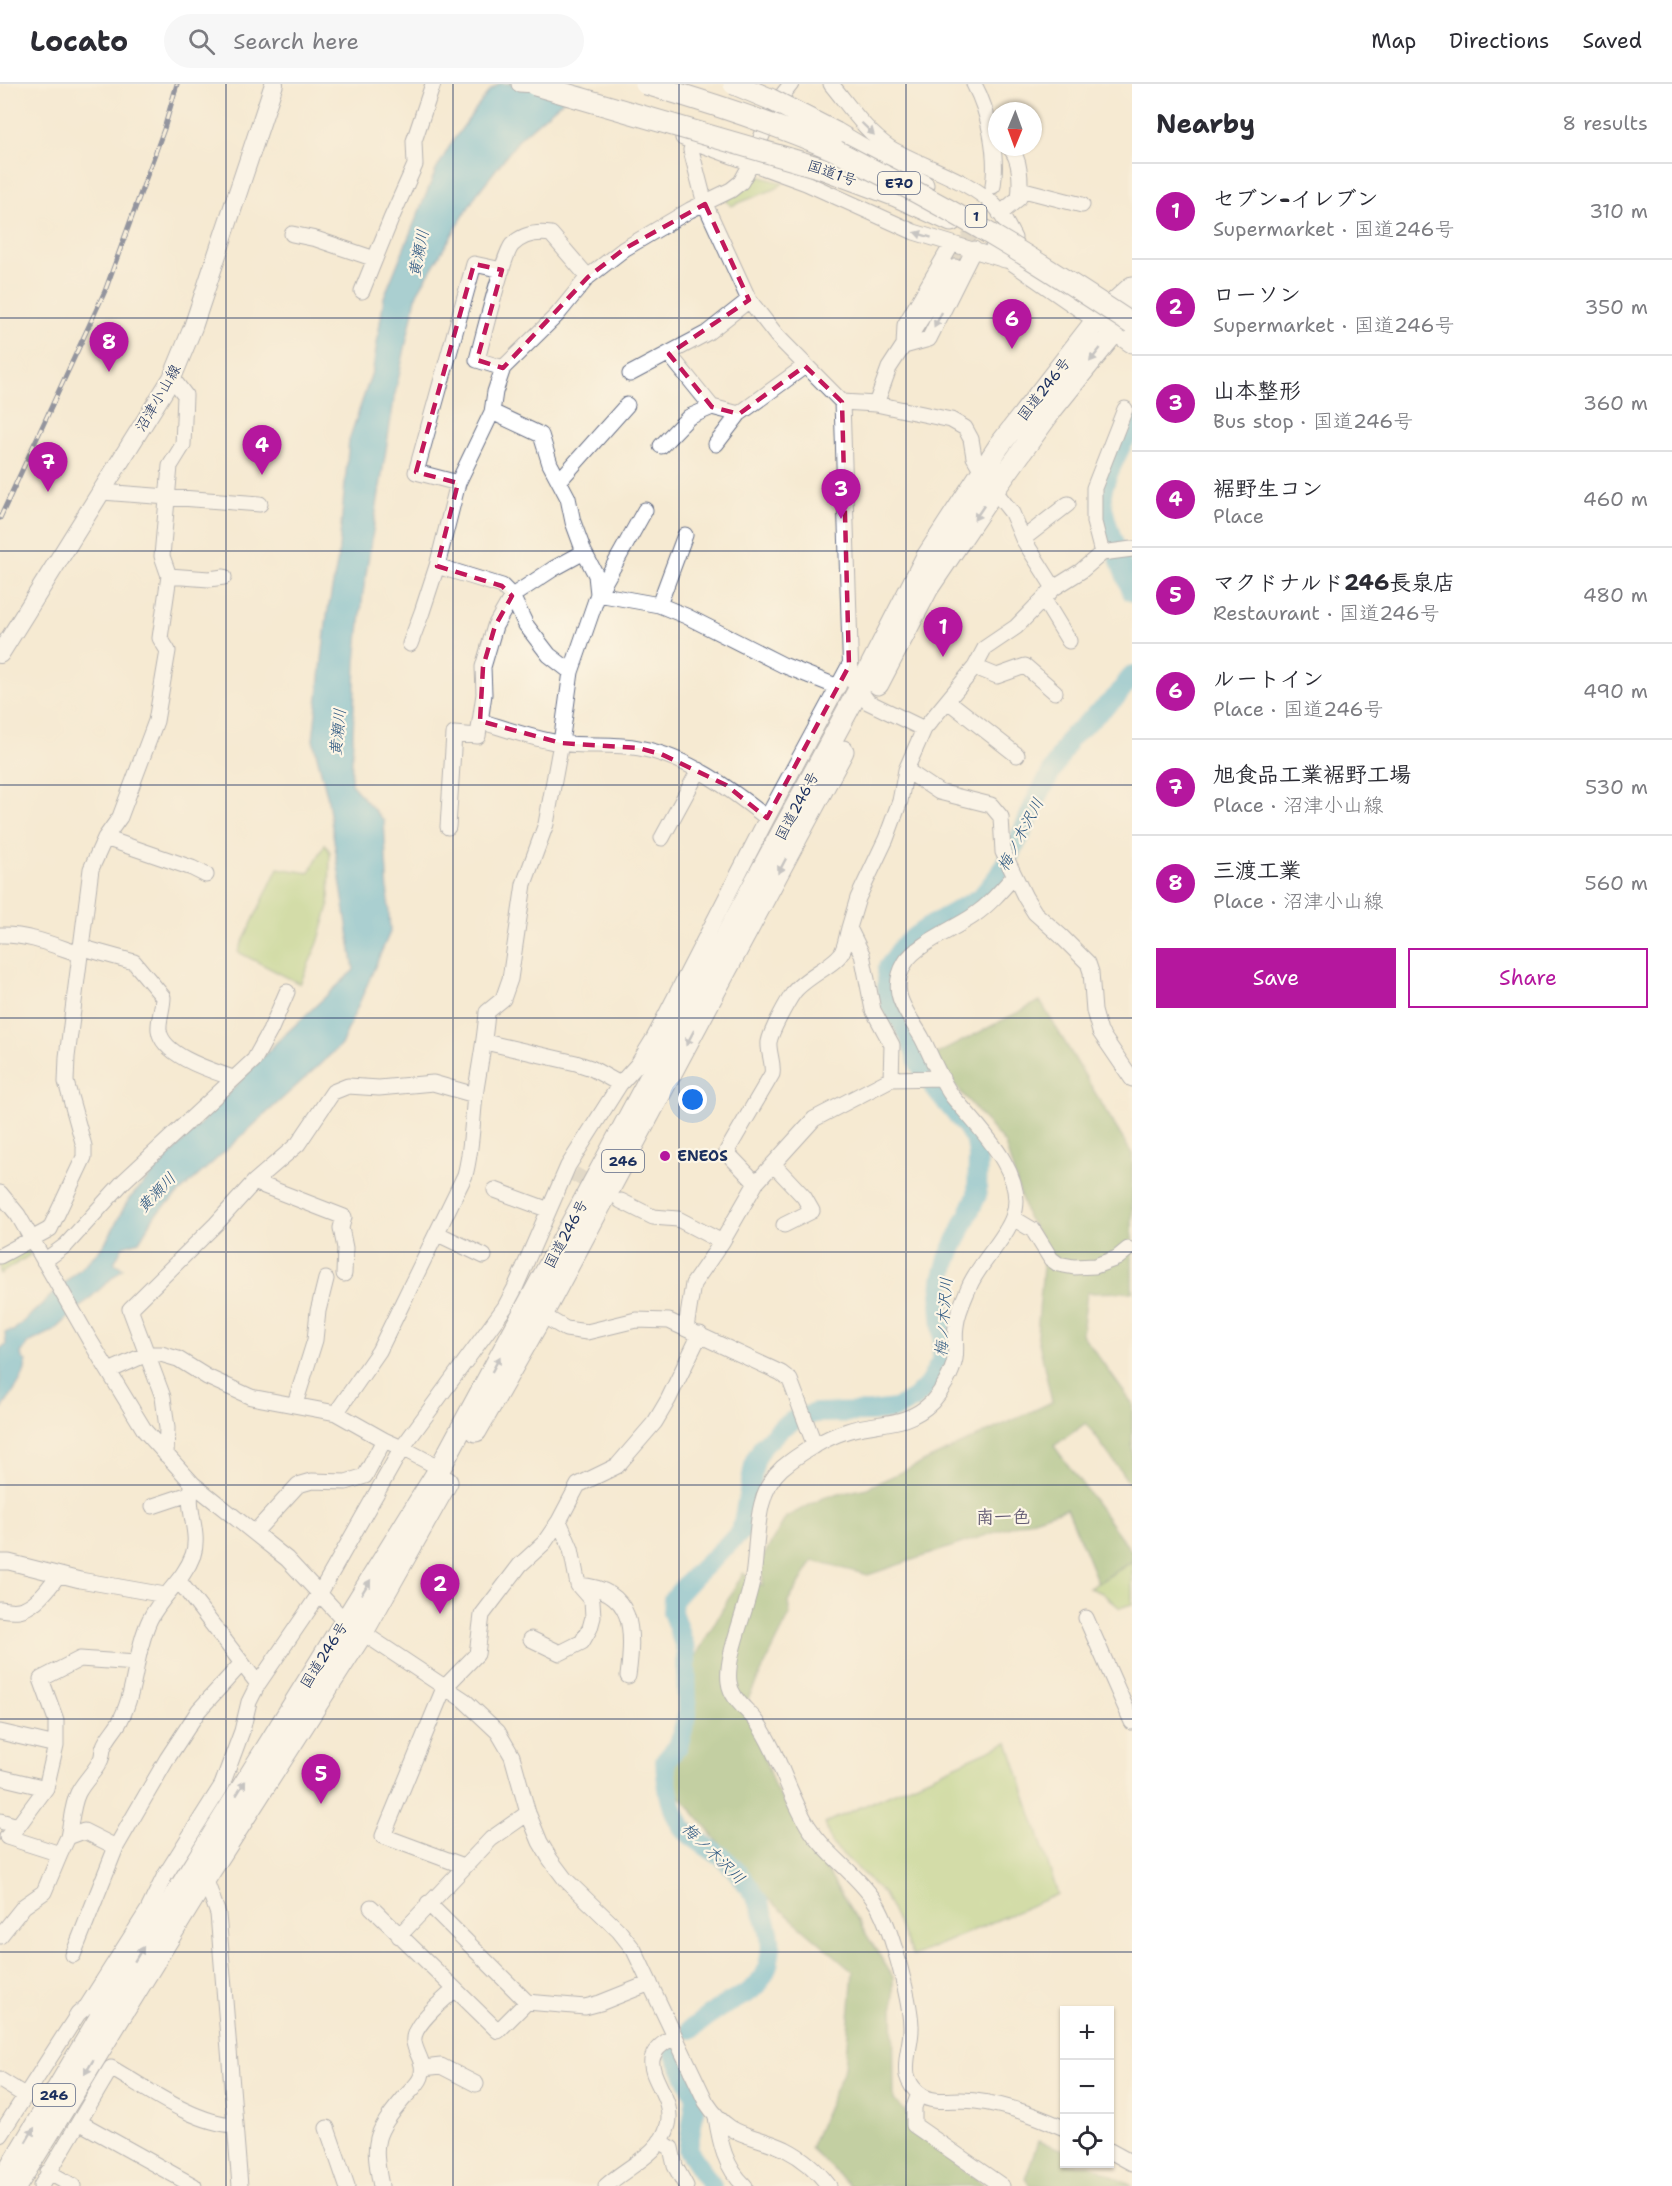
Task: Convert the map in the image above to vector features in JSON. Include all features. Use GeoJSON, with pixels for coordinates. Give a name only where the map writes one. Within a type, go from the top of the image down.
{"type":"FeatureCollection","features":[{"type":"Feature","properties":{"kind":"highway","name":"国道1号"},"geometry":{"type":"LineString","coordinates":[[534,84],[821,168],[896,195],[962,227],[1019,264],[1124,319]]}},
{"type":"Feature","properties":{"kind":"highway","name":"E70"},"geometry":{"type":"LineString","coordinates":[[646,84],[761,121],[832,149],[998,238],[1124,319]]}},
{"type":"Feature","properties":{"kind":"highway","name":"E70"},"geometry":{"type":"LineString","coordinates":[[687,84],[763,112],[834,143],[914,184],[1002,233],[1124,319]]}},
{"type":"Feature","properties":{"kind":"highway","name":"国道1号"},"geometry":{"type":"LineString","coordinates":[[734,84],[770,99],[836,133],[1014,238],[1124,319]]}},
{"type":"Feature","properties":{"kind":"highway","name":"国道246号"},"geometry":{"type":"LineString","coordinates":[[16,2186],[205,1880],[363,1632],[542,1315],[855,694],[994,490],[1053,408],[1124,319],[1132,287]]}},
{"type":"Feature","properties":{"kind":"highway","name":"国道246号"},"geometry":{"type":"LineString","coordinates":[[0,2185],[97,2005],[198,1858],[440,1468],[926,558],[982,471],[1124,319]]}},
{"type":"Feature","properties":{"kind":"main road","name":"沼津小山線"},"geometry":{"type":"LineString","coordinates":[[0,654],[172,378],[193,327],[274,84]]}},
{"type":"Feature","properties":{"kind":"street"},"geometry":{"type":"LineString","coordinates":[[362,291],[416,165],[414,141],[433,84]]}},
{"type":"Feature","properties":{"kind":"street"},"geometry":{"type":"LineString","coordinates":[[519,84],[534,84]]}},
{"type":"Feature","properties":{"kind":"street"},"geometry":{"type":"LineString","coordinates":[[571,84],[597,104],[621,115],[806,183],[914,232],[1019,264]]}},
{"type":"Feature","properties":{"kind":"street"},"geometry":{"type":"LineString","coordinates":[[410,644],[437,566],[458,483],[492,412],[495,392],[503,368],[557,315],[588,277],[624,249],[690,210],[731,190],[741,182],[752,164],[773,107],[791,84]]}},
{"type":"Feature","properties":{"kind":"street"},"geometry":{"type":"LineString","coordinates":[[831,84],[872,135],[891,148],[982,195],[1000,214],[1014,238]]}},
{"type":"Feature","properties":{"kind":"street"},"geometry":{"type":"LineString","coordinates":[[975,84],[988,121]]}},
{"type":"Feature","properties":{"kind":"street"},"geometry":{"type":"LineString","coordinates":[[692,150],[705,204],[749,300],[777,336],[842,402],[876,404],[951,420],[965,428],[971,440],[974,457],[982,471]]}},
{"type":"Feature","properties":{"kind":"street"},"geometry":{"type":"LineString","coordinates":[[993,186],[995,156]]}},
{"type":"Feature","properties":{"kind":"street"},"geometry":{"type":"LineString","coordinates":[[1000,214],[1019,198],[1016,156]]}},
{"type":"Feature","properties":{"kind":"street"},"geometry":{"type":"LineString","coordinates":[[1020,189],[1082,205]]}},
{"type":"Feature","properties":{"kind":"street"},"geometry":{"type":"LineString","coordinates":[[503,368],[477,360],[511,245],[535,232],[550,234],[588,277]]}},
{"type":"Feature","properties":{"kind":"street"},"geometry":{"type":"LineString","coordinates":[[292,234],[316,239],[375,259]]}},
{"type":"Feature","properties":{"kind":"street"},"geometry":{"type":"LineString","coordinates":[[904,346],[905,325],[952,244]]}},
{"type":"Feature","properties":{"kind":"street"},"geometry":{"type":"LineString","coordinates":[[904,346],[929,339],[974,249]]}},
{"type":"Feature","properties":{"kind":"street"},"geometry":{"type":"LineString","coordinates":[[458,483],[416,472],[474,264],[502,270]]}},
{"type":"Feature","properties":{"kind":"street"},"geometry":{"type":"LineString","coordinates":[[876,404],[889,368],[955,267]]}},
{"type":"Feature","properties":{"kind":"street"},"geometry":{"type":"LineString","coordinates":[[630,375],[707,333],[749,300]]}},
{"type":"Feature","properties":{"kind":"street"},"geometry":{"type":"LineString","coordinates":[[669,354],[712,407],[739,414]]}},
{"type":"Feature","properties":{"kind":"street"},"geometry":{"type":"LineString","coordinates":[[716,444],[739,414],[805,366]]}},
{"type":"Feature","properties":{"kind":"street"},"geometry":{"type":"LineString","coordinates":[[0,1256],[50,1228],[84,1157],[84,1146],[66,1082],[79,950],[91,869],[105,838],[120,817],[156,722],[168,651],[159,638],[169,576],[162,556],[170,466],[183,445],[185,395],[172,378]]}},
{"type":"Feature","properties":{"kind":"street"},"geometry":{"type":"LineString","coordinates":[[842,402],[849,666],[855,694]]}},
{"type":"Feature","properties":{"kind":"street"},"geometry":{"type":"LineString","coordinates":[[560,480],[627,405]]}},
{"type":"Feature","properties":{"kind":"street"},"geometry":{"type":"LineString","coordinates":[[661,446],[689,417],[712,407]]}},
{"type":"Feature","properties":{"kind":"street"},"geometry":{"type":"LineString","coordinates":[[1105,552],[1094,522],[1094,488],[1125,409]]}},
{"type":"Feature","properties":{"kind":"street"},"geometry":{"type":"LineString","coordinates":[[492,412],[541,435],[550,464],[568,498],[573,522],[584,552],[596,575],[598,594]]}},
{"type":"Feature","properties":{"kind":"street"},"geometry":{"type":"LineString","coordinates":[[994,490],[1012,513],[1023,539],[1054,588]]}},
{"type":"Feature","properties":{"kind":"street"},"geometry":{"type":"LineString","coordinates":[[102,492],[260,504]]}},
{"type":"Feature","properties":{"kind":"street"},"geometry":{"type":"LineString","coordinates":[[1023,539],[1068,504]]}},
{"type":"Feature","properties":{"kind":"street"},"geometry":{"type":"LineString","coordinates":[[336,1413],[379,1351],[465,1175],[469,1162],[487,1012],[503,999],[510,979],[524,884],[546,824],[571,672],[598,594],[645,510]]}},
{"type":"Feature","properties":{"kind":"street"},"geometry":{"type":"LineString","coordinates":[[659,605],[685,535]]}},
{"type":"Feature","properties":{"kind":"street"},"geometry":{"type":"LineString","coordinates":[[756,1183],[730,1157],[727,1151],[771,1074],[773,1067],[769,1049],[770,1040],[794,992],[810,976],[830,964],[843,952],[858,898],[886,839],[900,801],[906,770],[924,729],[975,667],[986,648],[1016,627],[1054,588],[1105,552],[1130,549]]}},
{"type":"Feature","properties":{"kind":"street"},"geometry":{"type":"LineString","coordinates":[[448,826],[454,734],[478,736],[484,694],[483,667],[495,626],[512,596],[553,568],[584,552]]}},
{"type":"Feature","properties":{"kind":"street"},"geometry":{"type":"LineString","coordinates":[[437,566],[502,586],[512,596],[526,625],[549,655],[571,672]]}},
{"type":"Feature","properties":{"kind":"street"},"geometry":{"type":"LineString","coordinates":[[169,576],[209,579],[224,577]]}},
{"type":"Feature","properties":{"kind":"street"},"geometry":{"type":"LineString","coordinates":[[598,594],[659,605],[686,616],[783,665],[855,694],[924,729]]}},
{"type":"Feature","properties":{"kind":"street"},"geometry":{"type":"LineString","coordinates":[[1044,600],[1069,640]]}},
{"type":"Feature","properties":{"kind":"street"},"geometry":{"type":"LineString","coordinates":[[975,667],[998,676],[1025,666],[1055,692]]}},
{"type":"Feature","properties":{"kind":"street"},"geometry":{"type":"LineString","coordinates":[[515,1288],[525,1285],[574,1174],[624,1095],[767,818],[803,756],[855,694]]}},
{"type":"Feature","properties":{"kind":"street"},"geometry":{"type":"LineString","coordinates":[[948,701],[1017,755]]}},
{"type":"Feature","properties":{"kind":"street"},"geometry":{"type":"LineString","coordinates":[[480,721],[561,743],[638,748],[661,754],[699,770],[726,785],[767,818]]}},
{"type":"Feature","properties":{"kind":"street"},"geometry":{"type":"LineString","coordinates":[[662,838],[699,770]]}},
{"type":"Feature","properties":{"kind":"street"},"geometry":{"type":"LineString","coordinates":[[906,770],[939,792],[992,805],[1001,817],[1003,852],[1013,874],[1035,914],[1088,963],[1091,972],[1094,1011],[1100,1032],[1132,1079]]}},
{"type":"Feature","properties":{"kind":"street"},"geometry":{"type":"LineString","coordinates":[[105,838],[206,875]]}},
{"type":"Feature","properties":{"kind":"street"},"geometry":{"type":"LineString","coordinates":[[1013,874],[977,914],[917,949],[906,959],[898,977],[899,997],[939,1078],[975,1120],[1000,1156],[1011,1179],[1017,1197],[1013,1218],[970,1282],[956,1323],[955,1361],[947,1381],[929,1406],[890,1424],[848,1431],[815,1446],[782,1468],[770,1481],[762,1498],[752,1586],[730,1660],[729,1684],[738,1701],[757,1722],[805,1821],[818,1841],[833,1858],[861,1881],[878,1905],[889,1929],[910,2012],[912,2030],[906,2069],[910,2084],[919,2094],[931,2100],[967,2100],[994,2104],[1037,2116],[1060,2126]]}},
{"type":"Feature","properties":{"kind":"street"},"geometry":{"type":"LineString","coordinates":[[849,928],[862,954],[873,1010],[892,1045],[891,1079]]}},
{"type":"Feature","properties":{"kind":"street"},"geometry":{"type":"LineString","coordinates":[[0,935],[15,934],[30,937],[134,962],[163,997],[159,1031],[163,1040],[192,1063],[233,1078]]}},
{"type":"Feature","properties":{"kind":"street"},"geometry":{"type":"LineString","coordinates":[[46,1264],[124,1181],[254,1060],[287,992]]}},
{"type":"Feature","properties":{"kind":"street"},"geometry":{"type":"LineString","coordinates":[[485,1042],[576,1063],[591,1068],[620,1084]]}},
{"type":"Feature","properties":{"kind":"street"},"geometry":{"type":"LineString","coordinates":[[0,2135],[78,2014],[97,2005],[164,1878],[222,1785],[242,1731],[249,1702],[258,1684],[320,1593],[402,1448],[505,1307],[568,1166],[620,1084],[638,1064]]}},
{"type":"Feature","properties":{"kind":"street"},"geometry":{"type":"LineString","coordinates":[[686,1328],[693,1284],[722,1242],[756,1183],[814,1119],[891,1079],[939,1078]]}},
{"type":"Feature","properties":{"kind":"street"},"geometry":{"type":"LineString","coordinates":[[166,1455],[167,1428],[164,1397],[130,1309],[216,1224],[254,1182],[298,1144],[333,1092],[348,1086],[378,1088],[433,1083],[476,1095]]}},
{"type":"Feature","properties":{"kind":"street"},"geometry":{"type":"LineString","coordinates":[[773,1164],[804,1197],[812,1211],[784,1225]]}},
{"type":"Feature","properties":{"kind":"street"},"geometry":{"type":"LineString","coordinates":[[254,1182],[344,1217],[341,1228],[345,1248],[344,1274]]}},
{"type":"Feature","properties":{"kind":"street"},"geometry":{"type":"LineString","coordinates":[[495,1190],[549,1209]]}},
{"type":"Feature","properties":{"kind":"street"},"geometry":{"type":"LineString","coordinates":[[0,1193],[18,1215],[89,1340],[145,1431],[191,1489],[255,1532],[287,1559],[345,1621],[464,1700],[498,1732],[512,1756],[528,1813],[540,1842],[565,1879],[619,1931],[634,1950],[674,2037],[706,2102],[716,2117],[730,2130],[785,2149],[810,2164],[829,2186]]}},
{"type":"Feature","properties":{"kind":"street"},"geometry":{"type":"LineString","coordinates":[[621,1201],[653,1217],[678,1219],[722,1242]]}},
{"type":"Feature","properties":{"kind":"street"},"geometry":{"type":"LineString","coordinates":[[1013,1218],[1032,1230],[1051,1259],[1058,1264],[1074,1267],[1095,1266],[1117,1258],[1128,1249]]}},
{"type":"Feature","properties":{"kind":"street"},"geometry":{"type":"LineString","coordinates":[[438,1234],[484,1256]]}},
{"type":"Feature","properties":{"kind":"street"},"geometry":{"type":"LineString","coordinates":[[295,1404],[315,1340],[318,1311],[326,1279]]}},
{"type":"Feature","properties":{"kind":"street"},"geometry":{"type":"LineString","coordinates":[[542,1315],[566,1329],[587,1332],[636,1320],[669,1321],[700,1334],[781,1373],[790,1380],[815,1446]]}},
{"type":"Feature","properties":{"kind":"street"},"geometry":{"type":"LineString","coordinates":[[464,1866],[383,1836],[444,1688],[477,1654],[482,1615],[520,1565],[544,1543],[559,1521],[578,1485],[617,1466],[654,1422],[668,1400],[700,1334]]}},
{"type":"Feature","properties":{"kind":"street"},"geometry":{"type":"LineString","coordinates":[[109,1371],[147,1354],[161,1354],[178,1359],[207,1377],[251,1396],[336,1413],[440,1468]]}},
{"type":"Feature","properties":{"kind":"street"},"geometry":{"type":"LineString","coordinates":[[255,1532],[298,1485],[312,1481],[346,1482],[365,1476],[384,1440]]}},
{"type":"Feature","properties":{"kind":"street"},"geometry":{"type":"LineString","coordinates":[[153,1506],[191,1489]]}},
{"type":"Feature","properties":{"kind":"street"},"geometry":{"type":"LineString","coordinates":[[0,1936],[24,1906],[44,1892],[68,1837],[77,1794],[101,1759],[104,1746],[121,1719],[133,1685],[142,1635],[165,1595],[179,1581],[192,1557],[196,1544],[191,1489]]}},
{"type":"Feature","properties":{"kind":"street"},"geometry":{"type":"LineString","coordinates":[[531,1639],[560,1653],[582,1642],[593,1617],[592,1601],[578,1585],[571,1549],[559,1521]]}},
{"type":"Feature","properties":{"kind":"street"},"geometry":{"type":"LineString","coordinates":[[0,1562],[165,1595]]}},
{"type":"Feature","properties":{"kind":"street"},"geometry":{"type":"LineString","coordinates":[[0,1609],[25,1608],[49,1588],[58,1575]]}},
{"type":"Feature","properties":{"kind":"street"},"geometry":{"type":"LineString","coordinates":[[179,1581],[258,1684]]}},
{"type":"Feature","properties":{"kind":"street"},"geometry":{"type":"LineString","coordinates":[[578,1585],[592,1586],[615,1598],[627,1613],[631,1626],[628,1676]]}},
{"type":"Feature","properties":{"kind":"street"},"geometry":{"type":"LineString","coordinates":[[1086,1618],[1132,1722]]}},
{"type":"Feature","properties":{"kind":"street"},"geometry":{"type":"LineString","coordinates":[[60,1854],[7,1837],[46,1788],[56,1745],[56,1720],[41,1679],[80,1659],[136,1662]]}},
{"type":"Feature","properties":{"kind":"street"},"geometry":{"type":"LineString","coordinates":[[73,1955],[116,1847],[166,1759],[199,1710],[242,1663]]}},
{"type":"Feature","properties":{"kind":"street"},"geometry":{"type":"LineString","coordinates":[[0,1732],[56,1745]]}},
{"type":"Feature","properties":{"kind":"street"},"geometry":{"type":"LineString","coordinates":[[0,1777],[46,1788]]}},
{"type":"Feature","properties":{"kind":"street"},"geometry":{"type":"LineString","coordinates":[[399,1936],[491,1839],[528,1813]]}},
{"type":"Feature","properties":{"kind":"street"},"geometry":{"type":"LineString","coordinates":[[0,1821],[18,1826]]}},
{"type":"Feature","properties":{"kind":"street"},"geometry":{"type":"LineString","coordinates":[[68,1837],[84,1831],[116,1847]]}},
{"type":"Feature","properties":{"kind":"street"},"geometry":{"type":"LineString","coordinates":[[198,1858],[218,1914],[240,2186]]}},
{"type":"Feature","properties":{"kind":"street"},"geometry":{"type":"LineString","coordinates":[[428,1903],[527,2002],[585,2007],[650,1983]]}},
{"type":"Feature","properties":{"kind":"street"},"geometry":{"type":"LineString","coordinates":[[370,1907],[498,2031],[527,2002]]}},
{"type":"Feature","properties":{"kind":"street"},"geometry":{"type":"LineString","coordinates":[[381,2186],[375,2156],[376,2139],[384,2121],[421,2079],[423,2068],[414,2043],[417,2026],[454,1989]]}},
{"type":"Feature","properties":{"kind":"street"},"geometry":{"type":"LineString","coordinates":[[606,2186],[654,2149],[668,2125],[669,2114],[651,2064],[654,2052],[660,2044],[674,2037]]}},
{"type":"Feature","properties":{"kind":"street"},"geometry":{"type":"LineString","coordinates":[[423,2068],[441,2066],[476,2084]]}},
{"type":"Feature","properties":{"kind":"street"},"geometry":{"type":"LineString","coordinates":[[72,2186],[44,2179],[111,2068],[200,2119],[220,2125],[235,2125]]}},
{"type":"Feature","properties":{"kind":"street"},"geometry":{"type":"LineString","coordinates":[[0,2080],[26,2096]]}},
{"type":"Feature","properties":{"kind":"street"},"geometry":{"type":"LineString","coordinates":[[919,2094],[914,2108],[914,2125],[1002,2186]]}},
{"type":"Feature","properties":{"kind":"street"},"geometry":{"type":"LineString","coordinates":[[716,2117],[723,2154],[739,2181],[745,2186]]}},
{"type":"Feature","properties":{"kind":"street"},"geometry":{"type":"LineString","coordinates":[[79,2122],[187,2184]]}},
{"type":"Feature","properties":{"kind":"street"},"geometry":{"type":"LineString","coordinates":[[327,2128],[347,2186]]}},
{"type":"Feature","properties":{"kind":"street"},"geometry":{"type":"LineString","coordinates":[[660,2141],[671,2148],[675,2166],[686,2186]]}},
{"type":"Feature","properties":{"kind":"street"},"geometry":{"type":"LineString","coordinates":[[1114,2153],[1132,2163]]}},
{"type":"Feature","properties":{"kind":"highlighted area"},"geometry":{"type":"Polygon","coordinates":[[[705,204],[749,300],[669,354],[712,407],[739,414],[805,366],[842,402],[849,666],[767,818],[726,785],[661,754],[638,748],[561,743],[480,721],[483,667],[495,626],[512,596],[502,586],[437,566],[458,483],[416,472],[474,264],[502,270],[477,360],[503,368],[588,277],[624,249],[705,204]]]}},
{"type":"Feature","properties":{"kind":"green space"},"geometry":{"type":"Polygon","coordinates":[[[758,176],[783,183],[777,188],[731,206],[726,200],[743,190],[758,176]]]}},
{"type":"Feature","properties":{"kind":"green space"},"geometry":{"type":"Polygon","coordinates":[[[325,844],[330,852],[329,906],[318,943],[300,984],[238,952],[278,868],[309,873],[325,844]]]}},
{"type":"Feature","properties":{"kind":"green space"},"geometry":{"type":"Polygon","coordinates":[[[1040,1001],[1132,1154],[1132,1292],[1087,1293],[1082,1334],[1132,1403],[1132,1487],[1086,1423],[1054,1446],[1132,1552],[1132,1561],[1098,1583],[1067,1508],[868,1575],[813,1561],[788,1602],[790,1615],[745,1705],[775,1788],[893,1977],[894,2100],[956,2164],[986,2186],[850,2186],[810,2148],[845,2067],[853,1971],[759,1891],[671,1785],[685,1675],[743,1573],[763,1586],[762,1559],[786,1517],[825,1497],[867,1488],[1052,1402],[1037,1334],[1045,1244],[1027,1217],[1005,1144],[931,1057],[1040,1001]]]}},
{"type":"Feature","properties":{"kind":"green space"},"geometry":{"type":"Polygon","coordinates":[[[26,1247],[30,1255],[0,1274],[0,1262],[26,1247]]]}},
{"type":"Feature","properties":{"kind":"green space"},"geometry":{"type":"Polygon","coordinates":[[[1132,1562],[1132,1604],[1120,1608],[1102,1593],[1089,1588],[1132,1562]]]}},
{"type":"Feature","properties":{"kind":"green space"},"geometry":{"type":"Polygon","coordinates":[[[1008,1742],[1058,1894],[913,1956],[884,1894],[831,1843],[825,1823],[1008,1742]]]}},
{"type":"Feature","properties":{"kind":"green space"},"geometry":{"type":"Polygon","coordinates":[[[1038,2141],[1060,2149],[1060,2168],[1098,2168],[1132,2186],[1031,2186],[1025,2179],[1038,2141]]]}},
{"type":"Feature","properties":{"kind":"water","name":"黄瀬川"},"geometry":{"type":"Polygon","coordinates":[[[499,84],[582,84],[521,137],[476,195],[417,293],[395,394],[363,593],[356,662],[351,784],[384,821],[390,932],[341,1045],[155,1215],[139,1241],[123,1246],[114,1263],[123,1268],[55,1330],[28,1343],[21,1353],[22,1358],[26,1361],[24,1374],[3,1408],[0,1407],[0,1349],[6,1345],[5,1332],[13,1331],[99,1251],[129,1199],[277,1042],[354,970],[327,795],[313,740],[327,615],[338,558],[349,440],[373,369],[384,297],[436,170],[452,142],[489,91],[499,84]]]}},
{"type":"Feature","properties":{"kind":"waterway","name":"梅ノ木沢川"},"geometry":{"type":"LineString","coordinates":[[1132,425],[1110,468],[1102,494],[1105,515],[1132,592]]}},
{"type":"Feature","properties":{"kind":"waterway","name":"梅ノ木沢川"},"geometry":{"type":"LineString","coordinates":[[691,2029],[717,2009],[756,1986],[766,1970],[770,1953],[770,1935],[765,1917],[747,1884],[722,1857],[682,1827],[672,1803],[665,1761],[678,1746],[687,1716],[686,1650],[672,1612],[673,1599],[741,1532],[755,1460],[763,1446],[782,1427],[815,1413],[895,1409],[914,1399],[928,1385],[941,1361],[942,1280],[948,1258],[977,1195],[978,1156],[976,1142],[967,1127],[935,1089],[919,1064],[908,1034],[887,1000],[887,969],[903,946],[914,937],[981,897],[998,876],[1070,738],[1117,696],[1132,675]]}},
{"type":"Feature","properties":{"kind":"waterway","name":"梅ノ木沢川"},"geometry":{"type":"LineString","coordinates":[[675,2054],[696,2098],[688,2150],[712,2186]]}},
{"type":"Feature","properties":{"kind":"tunnel"},"geometry":{"type":"LineString","coordinates":[[955,267],[992,189]]}},
{"type":"Feature","properties":{"kind":"tunnel"},"geometry":{"type":"LineString","coordinates":[[574,1174],[600,1189]]}},
{"type":"Feature","properties":{"kind":"railway"},"geometry":{"type":"LineString","coordinates":[[0,518],[105,291],[164,129],[177,84]]}},
{"type":"Feature","properties":{"kind":"place","name":"ルートイン"},"geometry":{"type":"Point","coordinates":[1012,349]}},
{"type":"Feature","properties":{"kind":"place","name":"三渡工業"},"geometry":{"type":"Point","coordinates":[109,372]}},
{"type":"Feature","properties":{"kind":"place","name":"裾野生コン"},"geometry":{"type":"Point","coordinates":[262,475]}},
{"type":"Feature","properties":{"kind":"place","name":"旭食品工業裾野工場"},"geometry":{"type":"Point","coordinates":[48,492]}},
{"type":"Feature","properties":{"kind":"place","name":"山本整形"},"geometry":{"type":"Point","coordinates":[841,519]}},
{"type":"Feature","properties":{"kind":"place","name":"セブン-イレブン"},"geometry":{"type":"Point","coordinates":[943,657]}},
{"type":"Feature","properties":{"kind":"place","name":"ENEOS"},"geometry":{"type":"Point","coordinates":[665,1156]}},
{"type":"Feature","properties":{"kind":"place","name":"ローソン"},"geometry":{"type":"Point","coordinates":[440,1614]}},
{"type":"Feature","properties":{"kind":"place","name":"マクドナルド246長泉店"},"geometry":{"type":"Point","coordinates":[321,1804]}},
{"type":"Feature","properties":{"kind":"district","name":"南一色"},"geometry":{"type":"Point","coordinates":[1003,1517]}}]}
